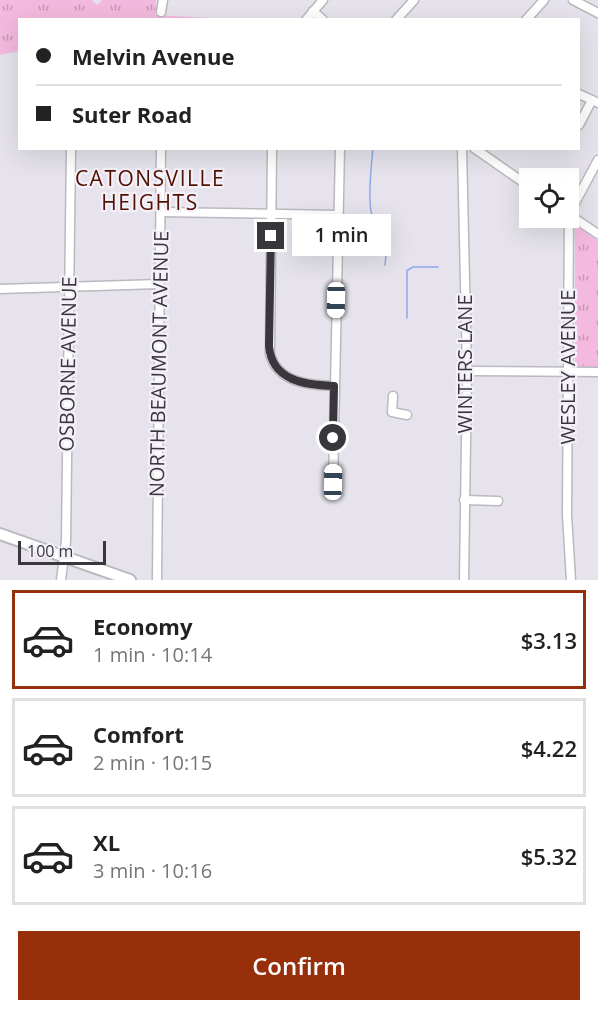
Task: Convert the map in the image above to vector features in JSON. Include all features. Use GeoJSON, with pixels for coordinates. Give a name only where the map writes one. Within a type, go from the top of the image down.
{"type":"FeatureCollection","features":[{"type":"Feature","properties":{"kind":"main road"},"geometry":{"type":"LineString","coordinates":[[0,534],[129,580]]}},
{"type":"Feature","properties":{"kind":"street"},"geometry":{"type":"LineString","coordinates":[[161,12],[163,0]]}},
{"type":"Feature","properties":{"kind":"street"},"geometry":{"type":"LineString","coordinates":[[308,18],[323,0]]}},
{"type":"Feature","properties":{"kind":"street"},"geometry":{"type":"LineString","coordinates":[[398,18],[414,0]]}},
{"type":"Feature","properties":{"kind":"street"},"geometry":{"type":"LineString","coordinates":[[528,18],[544,0]]}},
{"type":"Feature","properties":{"kind":"street"},"geometry":{"type":"LineString","coordinates":[[573,0],[598,13]]}},
{"type":"Feature","properties":{"kind":"street"},"geometry":{"type":"LineString","coordinates":[[313,11],[320,18]]}},
{"type":"Feature","properties":{"kind":"street"},"geometry":{"type":"LineString","coordinates":[[580,94],[595,102],[580,123]]}},
{"type":"Feature","properties":{"kind":"street","name":"OSBORNE AVENUE"},"geometry":{"type":"LineString","coordinates":[[61,580],[66,541],[71,150]]}},
{"type":"Feature","properties":{"kind":"street","name":"NORTH BEAUMONT AVENUE"},"geometry":{"type":"LineString","coordinates":[[157,580],[161,150]]}},
{"type":"Feature","properties":{"kind":"street"},"geometry":{"type":"LineString","coordinates":[[272,150],[269,346],[271,360],[279,371],[291,379],[334,386]]}},
{"type":"Feature","properties":{"kind":"street"},"geometry":{"type":"LineString","coordinates":[[333,484],[339,150]]}},
{"type":"Feature","properties":{"kind":"street","name":"WINTERS LANE"},"geometry":{"type":"LineString","coordinates":[[462,150],[467,371],[464,580]]}},
{"type":"Feature","properties":{"kind":"street"},"geometry":{"type":"LineString","coordinates":[[477,150],[519,179]]}},
{"type":"Feature","properties":{"kind":"street","name":"WESLEY AVENUE"},"geometry":{"type":"LineString","coordinates":[[579,195],[598,160]]}},
{"type":"Feature","properties":{"kind":"street"},"geometry":{"type":"LineString","coordinates":[[160,213],[338,215]]}},
{"type":"Feature","properties":{"kind":"street"},"geometry":{"type":"LineString","coordinates":[[579,221],[598,234]]}},
{"type":"Feature","properties":{"kind":"street","name":"WESLEY AVENUE"},"geometry":{"type":"LineString","coordinates":[[569,228],[567,515],[571,580]]}},
{"type":"Feature","properties":{"kind":"street"},"geometry":{"type":"LineString","coordinates":[[0,289],[159,284]]}},
{"type":"Feature","properties":{"kind":"street"},"geometry":{"type":"LineString","coordinates":[[467,371],[598,372]]}},
{"type":"Feature","properties":{"kind":"street"},"geometry":{"type":"LineString","coordinates":[[393,396],[392,412],[407,415]]}},
{"type":"Feature","properties":{"kind":"street"},"geometry":{"type":"LineString","coordinates":[[464,500],[498,501]]}},
{"type":"Feature","properties":{"kind":"green space"},"geometry":{"type":"Polygon","coordinates":[[[0,0],[92,0],[97,5],[102,0],[156,0],[155,15],[210,18],[18,18],[18,51],[0,55],[0,0]]]}},
{"type":"Feature","properties":{"kind":"green space"},"geometry":{"type":"Polygon","coordinates":[[[575,228],[579,228],[598,241],[598,367],[575,366],[575,228]]]}},
{"type":"Feature","properties":{"kind":"waterway"},"geometry":{"type":"LineString","coordinates":[[373,150],[370,204],[373,219],[384,242],[385,265]]}},
{"type":"Feature","properties":{"kind":"waterway"},"geometry":{"type":"LineString","coordinates":[[408,270],[413,267],[438,267]]}},
{"type":"Feature","properties":{"kind":"waterway"},"geometry":{"type":"LineString","coordinates":[[407,270],[407,318]]}},
{"type":"Feature","properties":{"kind":"district","name":"CATONSVILLE HEIGHTS"},"geometry":{"type":"Point","coordinates":[150,191]}},
{"type":"Feature","properties":{"kind":"route"},"geometry":{"type":"LineString","coordinates":[[271,236],[269,346],[271,360],[279,371],[291,379],[334,386],[333,438]]}}]}
